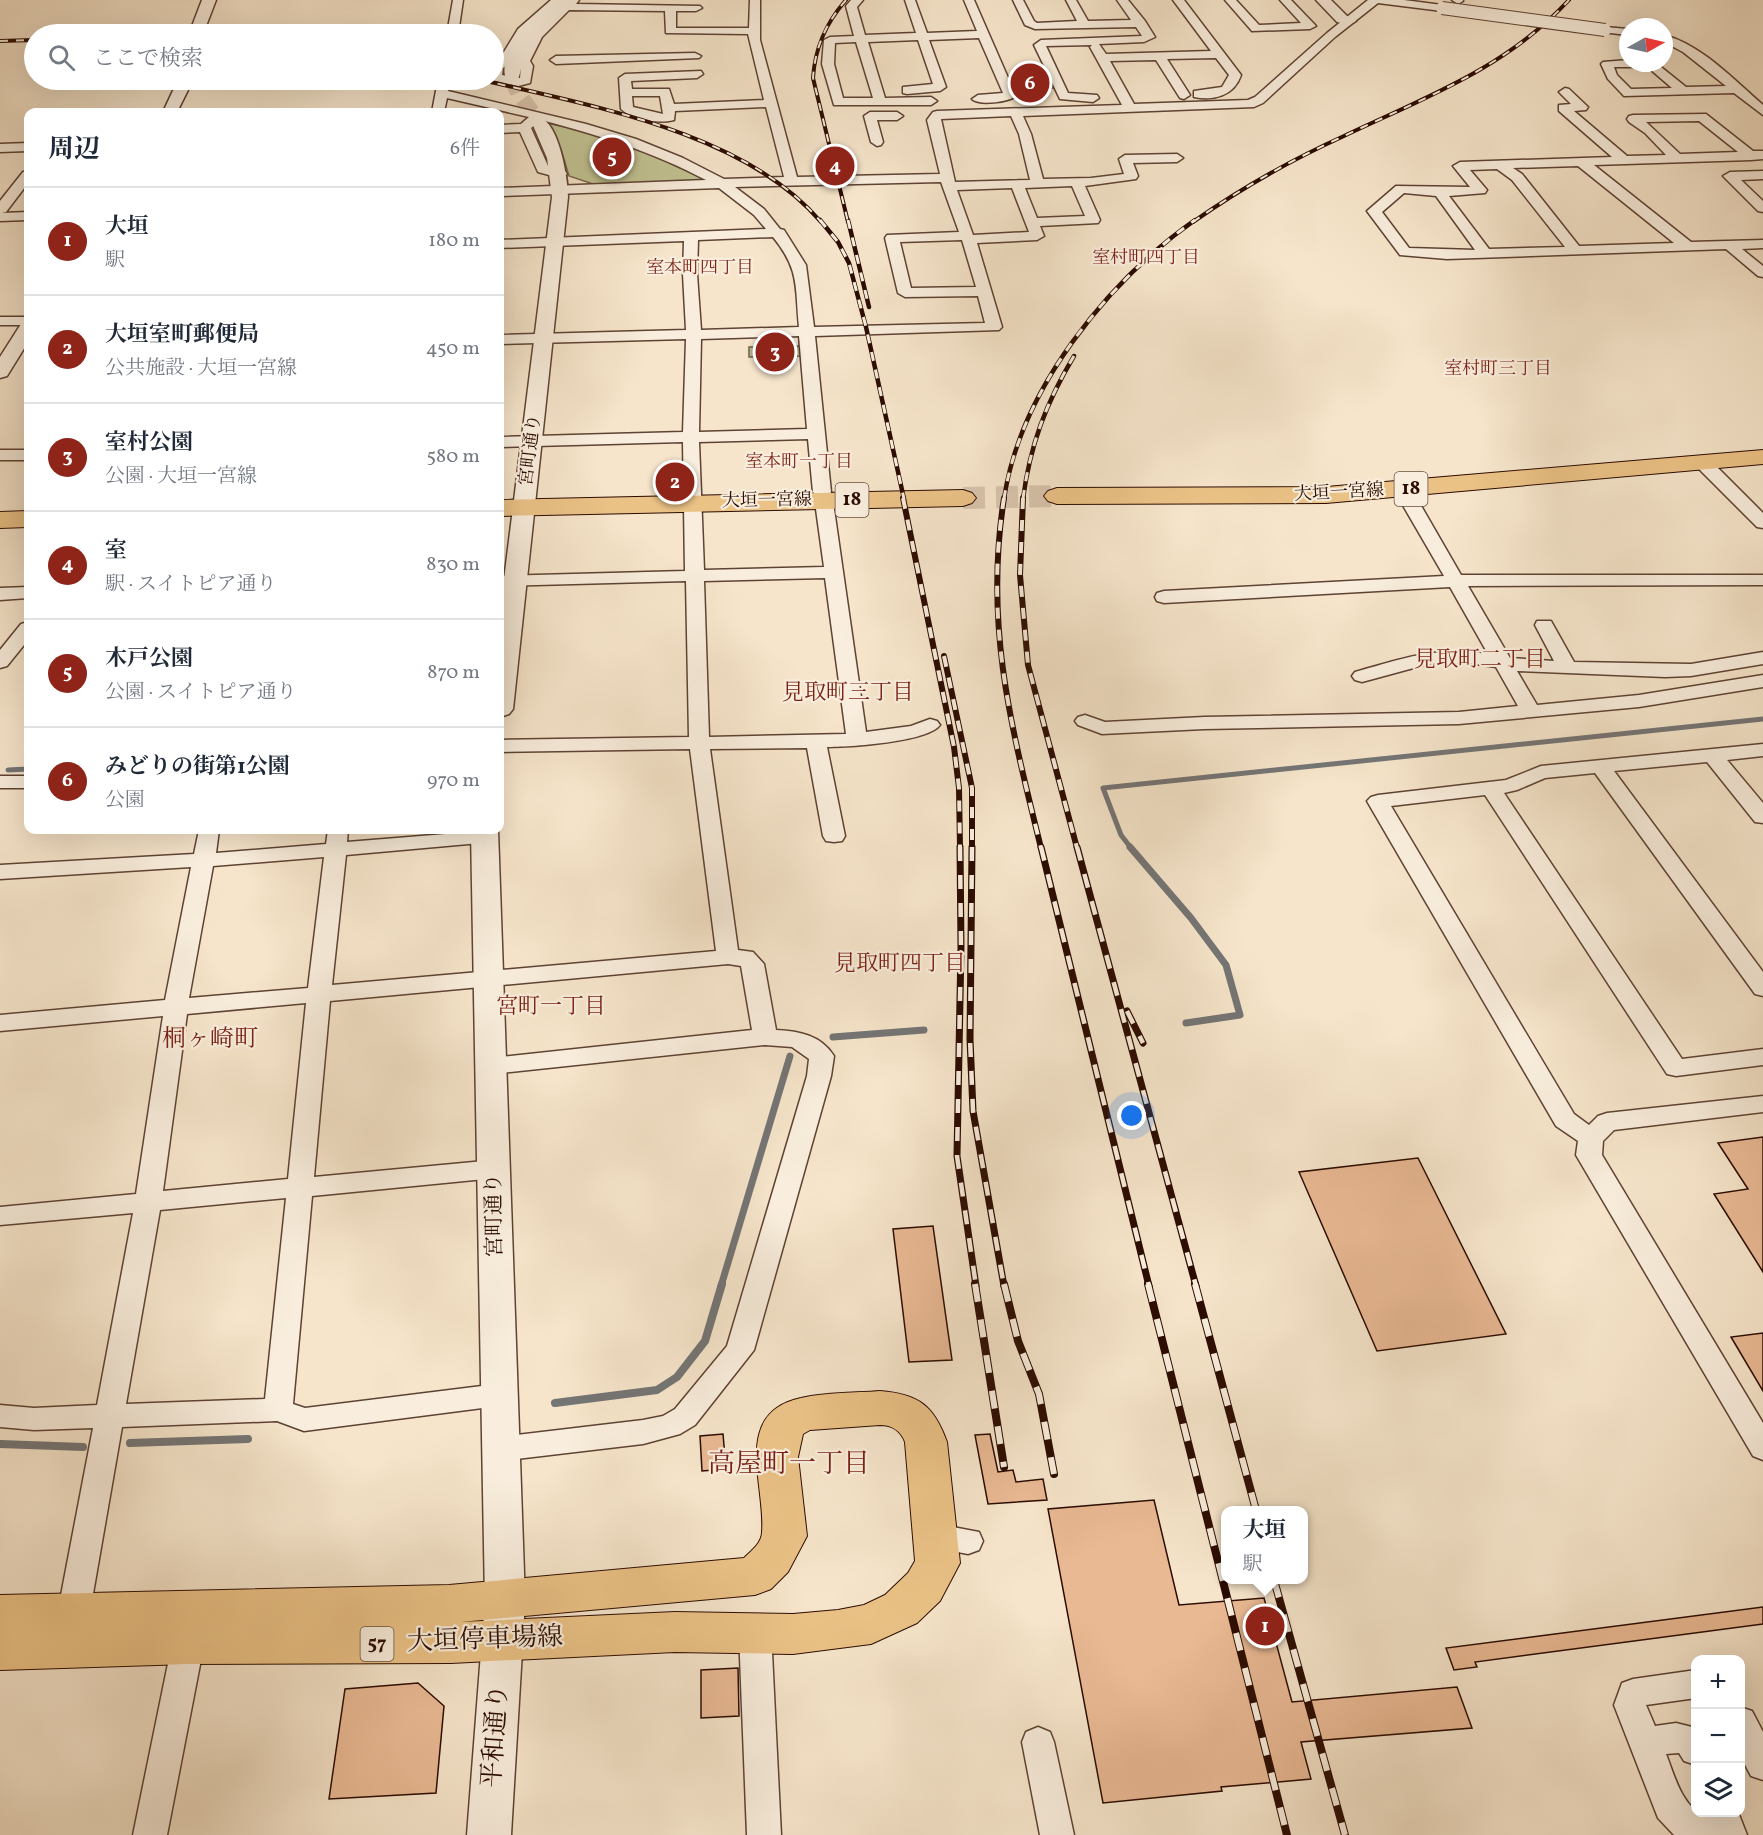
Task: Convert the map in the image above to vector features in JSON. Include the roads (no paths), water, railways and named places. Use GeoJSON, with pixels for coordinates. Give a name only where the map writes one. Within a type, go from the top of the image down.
{"type":"FeatureCollection","features":[{"type":"Feature","properties":{"kind":"main road","name":"大垣一宮線"},"geometry":{"type":"LineString","coordinates":[[1057,496],[1326,495],[1763,458]]}},
{"type":"Feature","properties":{"kind":"main road","name":"大垣一宮線"},"geometry":{"type":"LineString","coordinates":[[511,508],[693,502],[963,498]]}},
{"type":"Feature","properties":{"kind":"main road"},"geometry":{"type":"LineString","coordinates":[[0,520],[24,519]]}},
{"type":"Feature","properties":{"kind":"main road","name":"大垣停車場線"},"geometry":{"type":"LineString","coordinates":[[0,1615],[74,1611],[449,1605],[504,1621],[675,1632],[794,1634],[871,1624],[901,1609],[924,1587],[953,1539],[920,1425],[898,1409],[802,1414],[788,1422],[781,1433],[777,1457],[784,1536],[772,1559],[755,1576],[504,1621],[188,1644],[0,1650]]}},
{"type":"Feature","properties":{"kind":"street"},"geometry":{"type":"LineString","coordinates":[[200,24],[209,0]]}},
{"type":"Feature","properties":{"kind":"street"},"geometry":{"type":"LineString","coordinates":[[454,24],[458,0]]}},
{"type":"Feature","properties":{"kind":"street"},"geometry":{"type":"LineString","coordinates":[[755,0],[754,40],[792,181]]}},
{"type":"Feature","properties":{"kind":"street"},"geometry":{"type":"LineString","coordinates":[[858,0],[851,6],[878,96]]}},
{"type":"Feature","properties":{"kind":"street"},"geometry":{"type":"LineString","coordinates":[[910,0],[922,35],[940,87],[838,102],[828,64],[830,40],[861,37],[922,35],[983,34]]}},
{"type":"Feature","properties":{"kind":"street"},"geometry":{"type":"LineString","coordinates":[[962,100],[1010,96],[969,0]]}},
{"type":"Feature","properties":{"kind":"street"},"geometry":{"type":"LineString","coordinates":[[1018,0],[1029,23],[1035,26],[1141,23]]}},
{"type":"Feature","properties":{"kind":"street"},"geometry":{"type":"LineString","coordinates":[[1071,0],[1084,25]]}},
{"type":"Feature","properties":{"kind":"street"},"geometry":{"type":"LineString","coordinates":[[1122,0],[1149,37],[1041,43],[1064,96],[1074,98],[1218,94],[1234,82],[1234,69],[1178,0]]}},
{"type":"Feature","properties":{"kind":"street"},"geometry":{"type":"LineString","coordinates":[[1230,0],[1256,29],[1310,26],[1285,0]]}},
{"type":"Feature","properties":{"kind":"street"},"geometry":{"type":"LineString","coordinates":[[1323,0],[1342,18],[1349,21]]}},
{"type":"Feature","properties":{"kind":"street"},"geometry":{"type":"LineString","coordinates":[[1353,0],[1365,9]]}},
{"type":"Feature","properties":{"kind":"street"},"geometry":{"type":"LineString","coordinates":[[877,142],[870,117],[1250,104],[1259,100],[1349,21],[1377,0],[1619,31]]}},
{"type":"Feature","properties":{"kind":"street"},"geometry":{"type":"LineString","coordinates":[[504,79],[518,82],[526,80],[527,66],[524,61],[529,48],[566,2]]}},
{"type":"Feature","properties":{"kind":"street"},"geometry":{"type":"LineString","coordinates":[[512,78],[513,60],[523,43],[543,19],[566,2]]}},
{"type":"Feature","properties":{"kind":"street"},"geometry":{"type":"LineString","coordinates":[[504,62],[522,31],[566,2],[696,8]]}},
{"type":"Feature","properties":{"kind":"street"},"geometry":{"type":"LineString","coordinates":[[667,44],[671,8]]}},
{"type":"Feature","properties":{"kind":"street"},"geometry":{"type":"LineString","coordinates":[[556,60],[611,65],[667,44],[754,31]]}},
{"type":"Feature","properties":{"kind":"street"},"geometry":{"type":"LineString","coordinates":[[1093,41],[1130,109]]}},
{"type":"Feature","properties":{"kind":"street"},"geometry":{"type":"LineString","coordinates":[[667,44],[695,56]]}},
{"type":"Feature","properties":{"kind":"street"},"geometry":{"type":"LineString","coordinates":[[1673,44],[1699,60],[1763,111]]}},
{"type":"Feature","properties":{"kind":"street"},"geometry":{"type":"LineString","coordinates":[[1103,58],[1221,54]]}},
{"type":"Feature","properties":{"kind":"street"},"geometry":{"type":"LineString","coordinates":[[1160,57],[1184,95]]}},
{"type":"Feature","properties":{"kind":"street"},"geometry":{"type":"LineString","coordinates":[[1676,61],[1699,60]]}},
{"type":"Feature","properties":{"kind":"street"},"geometry":{"type":"LineString","coordinates":[[1619,64],[1607,64],[1612,76],[1628,93],[1737,89]]}},
{"type":"Feature","properties":{"kind":"street"},"geometry":{"type":"LineString","coordinates":[[1660,72],[1683,91]]}},
{"type":"Feature","properties":{"kind":"street"},"geometry":{"type":"LineString","coordinates":[[626,93],[665,92],[670,117],[660,119],[627,110],[625,78],[697,74]]}},
{"type":"Feature","properties":{"kind":"street"},"geometry":{"type":"LineString","coordinates":[[172,108],[181,90]]}},
{"type":"Feature","properties":{"kind":"street"},"geometry":{"type":"LineString","coordinates":[[439,108],[442,90]]}},
{"type":"Feature","properties":{"kind":"street"},"geometry":{"type":"LineString","coordinates":[[1565,92],[1582,107],[1563,108],[1624,160]]}},
{"type":"Feature","properties":{"kind":"street"},"geometry":{"type":"LineString","coordinates":[[441,93],[490,108]]}},
{"type":"Feature","properties":{"kind":"street"},"geometry":{"type":"LineString","coordinates":[[504,339],[994,327],[968,237],[948,182],[933,120],[936,116],[936,101],[878,96]]}},
{"type":"Feature","properties":{"kind":"street"},"geometry":{"type":"LineString","coordinates":[[668,108],[770,103]]}},
{"type":"Feature","properties":{"kind":"street"},"geometry":{"type":"LineString","coordinates":[[504,112],[535,122],[631,143],[686,164],[728,187],[765,216],[800,265],[814,434],[857,740]]}},
{"type":"Feature","properties":{"kind":"street"},"geometry":{"type":"LineString","coordinates":[[1016,113],[1025,134],[1037,183]]}},
{"type":"Feature","properties":{"kind":"street"},"geometry":{"type":"LineString","coordinates":[[1678,159],[1649,130],[1633,119],[1702,117],[1757,156]]}},
{"type":"Feature","properties":{"kind":"street"},"geometry":{"type":"LineString","coordinates":[[504,128],[535,122]]}},
{"type":"Feature","properties":{"kind":"street"},"geometry":{"type":"LineString","coordinates":[[535,122],[553,151],[560,187]]}},
{"type":"Feature","properties":{"kind":"street"},"geometry":{"type":"LineString","coordinates":[[0,148],[24,147]]}},
{"type":"Feature","properties":{"kind":"street"},"geometry":{"type":"LineString","coordinates":[[1757,156],[1460,166],[1480,190],[1440,192],[1401,189],[1374,211],[1405,252],[1447,255],[1763,244]]}},
{"type":"Feature","properties":{"kind":"street"},"geometry":{"type":"LineString","coordinates":[[504,192],[560,187],[728,187],[792,181],[1017,184],[1108,182],[1131,176],[1125,159],[1177,158]]}},
{"type":"Feature","properties":{"kind":"street"},"geometry":{"type":"LineString","coordinates":[[1581,162],[1688,247]]}},
{"type":"Feature","properties":{"kind":"street"},"geometry":{"type":"LineString","coordinates":[[1502,165],[1517,177],[1575,250]]}},
{"type":"Feature","properties":{"kind":"street"},"geometry":{"type":"LineString","coordinates":[[1763,175],[1730,176],[1763,208]]}},
{"type":"Feature","properties":{"kind":"street"},"geometry":{"type":"LineString","coordinates":[[0,212],[24,180]]}},
{"type":"Feature","properties":{"kind":"street"},"geometry":{"type":"LineString","coordinates":[[1033,222],[1093,220],[1077,183]]}},
{"type":"Feature","properties":{"kind":"street"},"geometry":{"type":"LineString","coordinates":[[984,291],[905,293],[892,238],[1037,236],[1017,184]]}},
{"type":"Feature","properties":{"kind":"street"},"geometry":{"type":"LineString","coordinates":[[504,198],[560,187]]}},
{"type":"Feature","properties":{"kind":"street","name":"宮町通り"},"geometry":{"type":"LineString","coordinates":[[504,644],[511,508],[533,441],[560,187]]}},
{"type":"Feature","properties":{"kind":"street"},"geometry":{"type":"LineString","coordinates":[[1440,192],[1485,253]]}},
{"type":"Feature","properties":{"kind":"street"},"geometry":{"type":"LineString","coordinates":[[0,212],[24,209]]}},
{"type":"Feature","properties":{"kind":"street"},"geometry":{"type":"LineString","coordinates":[[0,212],[24,215]]}},
{"type":"Feature","properties":{"kind":"street"},"geometry":{"type":"LineString","coordinates":[[504,244],[779,233]]}},
{"type":"Feature","properties":{"kind":"street"},"geometry":{"type":"LineString","coordinates":[[691,236],[690,274],[694,334],[691,438],[699,742],[728,957]]}},
{"type":"Feature","properties":{"kind":"street"},"geometry":{"type":"LineString","coordinates":[[1729,245],[1763,273]]}},
{"type":"Feature","properties":{"kind":"street"},"geometry":{"type":"LineString","coordinates":[[0,321],[24,321]]}},
{"type":"Feature","properties":{"kind":"street"},"geometry":{"type":"LineString","coordinates":[[0,372],[24,334]]}},
{"type":"Feature","properties":{"kind":"street"},"geometry":{"type":"LineString","coordinates":[[504,442],[814,434]]}},
{"type":"Feature","properties":{"kind":"street"},"geometry":{"type":"LineString","coordinates":[[0,455],[24,454]]}},
{"type":"Feature","properties":{"kind":"street"},"geometry":{"type":"LineString","coordinates":[[1702,462],[1763,523]]}},
{"type":"Feature","properties":{"kind":"street"},"geometry":{"type":"LineString","coordinates":[[1403,490],[1531,712]]}},
{"type":"Feature","properties":{"kind":"street"},"geometry":{"type":"LineString","coordinates":[[508,580],[832,572]]}},
{"type":"Feature","properties":{"kind":"street"},"geometry":{"type":"LineString","coordinates":[[1164,597],[1548,579],[1763,580]]}},
{"type":"Feature","properties":{"kind":"street"},"geometry":{"type":"LineString","coordinates":[[0,594],[24,593]]}},
{"type":"Feature","properties":{"kind":"street"},"geometry":{"type":"LineString","coordinates":[[1544,625],[1567,667]]}},
{"type":"Feature","properties":{"kind":"street"},"geometry":{"type":"LineString","coordinates":[[0,662],[22,645]]}},
{"type":"Feature","properties":{"kind":"street"},"geometry":{"type":"LineString","coordinates":[[1362,676],[1431,657],[1468,657],[1503,661],[1522,666],[1665,671],[1691,670],[1763,658]]}},
{"type":"Feature","properties":{"kind":"street"},"geometry":{"type":"LineString","coordinates":[[1085,721],[1102,729],[1204,723],[1459,718],[1639,701],[1763,681]]}},
{"type":"Feature","properties":{"kind":"street"},"geometry":{"type":"LineString","coordinates":[[504,746],[857,740],[915,731],[930,725]]}},
{"type":"Feature","properties":{"kind":"street"},"geometry":{"type":"LineString","coordinates":[[816,742],[834,836]]}},
{"type":"Feature","properties":{"kind":"street"},"geometry":{"type":"LineString","coordinates":[[1591,1138],[1565,1120],[1378,801],[1387,798],[1509,786],[1541,772],[1763,750]]}},
{"type":"Feature","properties":{"kind":"street"},"geometry":{"type":"LineString","coordinates":[[1712,754],[1763,817]]}},
{"type":"Feature","properties":{"kind":"street"},"geometry":{"type":"LineString","coordinates":[[1600,766],[1763,989]]}},
{"type":"Feature","properties":{"kind":"street"},"geometry":{"type":"LineString","coordinates":[[0,782],[24,782]]}},
{"type":"Feature","properties":{"kind":"street"},"geometry":{"type":"LineString","coordinates":[[1491,789],[1676,1068],[1763,1057]]}},
{"type":"Feature","properties":{"kind":"street"},"geometry":{"type":"LineString","coordinates":[[74,1611],[148,1202],[176,1006],[208,834]]}},
{"type":"Feature","properties":{"kind":"street"},"geometry":{"type":"LineString","coordinates":[[0,872],[205,860],[337,839],[460,834]]}},
{"type":"Feature","properties":{"kind":"street","name":"宮町通り"},"geometry":{"type":"LineString","coordinates":[[484,834],[495,1169],[504,1621]]}},
{"type":"Feature","properties":{"kind":"street"},"geometry":{"type":"LineString","coordinates":[[278,1410],[319,994],[337,839]]}},
{"type":"Feature","properties":{"kind":"street"},"geometry":{"type":"LineString","coordinates":[[0,1023],[488,977],[745,957],[752,964],[765,1037]]}},
{"type":"Feature","properties":{"kind":"street"},"geometry":{"type":"LineString","coordinates":[[491,1066],[765,1037],[798,1039],[822,1056],[819,1076],[740,1350],[686,1417],[670,1426],[643,1432],[499,1449]]}},
{"type":"Feature","properties":{"kind":"street"},"geometry":{"type":"LineString","coordinates":[[1763,1104],[1607,1122],[1591,1138],[1589,1155],[1763,1448]]}},
{"type":"Feature","properties":{"kind":"street"},"geometry":{"type":"LineString","coordinates":[[0,1216],[495,1169]]}},
{"type":"Feature","properties":{"kind":"street"},"geometry":{"type":"LineString","coordinates":[[0,1416],[34,1419],[278,1410],[303,1420],[498,1395]]}},
{"type":"Feature","properties":{"kind":"street","name":"平和通り"},"geometry":{"type":"LineString","coordinates":[[489,1835],[504,1621]]}},
{"type":"Feature","properties":{"kind":"street"},"geometry":{"type":"LineString","coordinates":[[755,1632],[764,1835]]}},
{"type":"Feature","properties":{"kind":"street"},"geometry":{"type":"LineString","coordinates":[[150,1835],[188,1644]]}},
{"type":"Feature","properties":{"kind":"street"},"geometry":{"type":"LineString","coordinates":[[1691,1685],[1634,1693],[1630,1705],[1670,1807],[1695,1832]]}},
{"type":"Feature","properties":{"kind":"street"},"geometry":{"type":"LineString","coordinates":[[1745,1731],[1763,1765]]}},
{"type":"Feature","properties":{"kind":"street"},"geometry":{"type":"LineString","coordinates":[[1644,1742],[1676,1738],[1688,1740],[1691,1744]]}},
{"type":"Feature","properties":{"kind":"street"},"geometry":{"type":"LineString","coordinates":[[1038,1742],[1057,1835]]}},
{"type":"Feature","properties":{"kind":"street"},"geometry":{"type":"LineString","coordinates":[[1723,1817],[1730,1835]]}},
{"type":"Feature","properties":{"kind":"waterway"},"geometry":{"type":"LineString","coordinates":[[1131,848],[1121,835],[1103,788],[1763,719]]}},
{"type":"Feature","properties":{"kind":"waterway"},"geometry":{"type":"LineString","coordinates":[[8,770],[24,769]]}},
{"type":"Feature","properties":{"kind":"waterway"},"geometry":{"type":"LineString","coordinates":[[1130,847],[1191,918],[1226,965],[1240,1015],[1186,1023]]}},
{"type":"Feature","properties":{"kind":"waterway"},"geometry":{"type":"LineString","coordinates":[[833,1037],[924,1030]]}},
{"type":"Feature","properties":{"kind":"waterway"},"geometry":{"type":"LineString","coordinates":[[721,1286],[790,1056]]}},
{"type":"Feature","properties":{"kind":"waterway"},"geometry":{"type":"LineString","coordinates":[[555,1403],[657,1390],[677,1377],[705,1341],[722,1284]]}},
{"type":"Feature","properties":{"kind":"waterway"},"geometry":{"type":"LineString","coordinates":[[130,1443],[248,1439]]}},
{"type":"Feature","properties":{"kind":"waterway"},"geometry":{"type":"LineString","coordinates":[[0,1444],[83,1447]]}},
{"type":"Feature","properties":{"kind":"tunnel"},"geometry":{"type":"LineString","coordinates":[[512,78],[518,93],[540,123]]}},
{"type":"Feature","properties":{"kind":"tunnel"},"geometry":{"type":"LineString","coordinates":[[963,498],[1057,496]]}},
{"type":"Feature","properties":{"kind":"railway"},"geometry":{"type":"LineString","coordinates":[[846,0],[823,36],[816,56],[813,78],[848,222]]}},
{"type":"Feature","properties":{"kind":"railway"},"geometry":{"type":"LineString","coordinates":[[1193,222],[1285,165],[1435,94],[1492,63],[1545,24],[1569,0]]}},
{"type":"Feature","properties":{"kind":"railway"},"geometry":{"type":"LineString","coordinates":[[0,41],[24,40]]}},
{"type":"Feature","properties":{"kind":"railway"},"geometry":{"type":"LineString","coordinates":[[504,85],[617,113],[709,144],[751,166],[789,191],[821,222]]}},
{"type":"Feature","properties":{"kind":"railway"},"geometry":{"type":"LineString","coordinates":[[820,220],[838,242],[849,263],[866,327],[904,499]]}},
{"type":"Feature","properties":{"kind":"railway"},"geometry":{"type":"LineString","coordinates":[[848,220],[869,307]]}},
{"type":"Feature","properties":{"kind":"railway"},"geometry":{"type":"LineString","coordinates":[[1004,499],[1013,458],[1028,418],[1048,379],[1073,342],[1130,274],[1162,245],[1195,220]]}},
{"type":"Feature","properties":{"kind":"railway"},"geometry":{"type":"LineString","coordinates":[[1023,499],[1030,460],[1047,408],[1074,356]]}},
{"type":"Feature","properties":{"kind":"railway"},"geometry":{"type":"LineString","coordinates":[[903,498],[954,747],[959,788],[960,848]]}},
{"type":"Feature","properties":{"kind":"railway"},"geometry":{"type":"LineString","coordinates":[[1004,498],[997,589],[999,632],[1011,717],[1041,848]]}},
{"type":"Feature","properties":{"kind":"railway"},"geometry":{"type":"LineString","coordinates":[[1023,498],[1020,575],[1028,665],[1077,848]]}},
{"type":"Feature","properties":{"kind":"railway"},"geometry":{"type":"LineString","coordinates":[[944,656],[972,788],[972,847]]}},
{"type":"Feature","properties":{"kind":"railway"},"geometry":{"type":"LineString","coordinates":[[960,847],[961,947],[957,1156],[976,1286]]}},
{"type":"Feature","properties":{"kind":"railway"},"geometry":{"type":"LineString","coordinates":[[972,847],[970,1039],[973,1111],[1004,1286]]}},
{"type":"Feature","properties":{"kind":"railway"},"geometry":{"type":"LineString","coordinates":[[1041,847],[1149,1286]]}},
{"type":"Feature","properties":{"kind":"railway"},"geometry":{"type":"LineString","coordinates":[[1077,847],[1196,1286]]}},
{"type":"Feature","properties":{"kind":"railway"},"geometry":{"type":"LineString","coordinates":[[1127,1011],[1143,1043]]}},
{"type":"Feature","properties":{"kind":"railway"},"geometry":{"type":"LineString","coordinates":[[975,1284],[1004,1467]]}},
{"type":"Feature","properties":{"kind":"railway"},"geometry":{"type":"LineString","coordinates":[[1004,1284],[1018,1341],[1039,1394],[1054,1474]]}},
{"type":"Feature","properties":{"kind":"railway"},"geometry":{"type":"LineString","coordinates":[[1148,1284],[1221,1573]]}},
{"type":"Feature","properties":{"kind":"railway"},"geometry":{"type":"LineString","coordinates":[[1195,1284],[1255,1506]]}},
{"type":"Feature","properties":{"kind":"railway"},"geometry":{"type":"LineString","coordinates":[[1224,1584],[1287,1835]]}},
{"type":"Feature","properties":{"kind":"railway"},"geometry":{"type":"LineString","coordinates":[[1275,1584],[1345,1835]]}},
{"type":"Feature","properties":{"kind":"place","name":"みどりの街第1公園"},"geometry":{"type":"Point","coordinates":[1030,83]}},
{"type":"Feature","properties":{"kind":"place","name":"木戸公園"},"geometry":{"type":"Point","coordinates":[612,157]}},
{"type":"Feature","properties":{"kind":"place","name":"室"},"geometry":{"type":"Point","coordinates":[835,166]}},
{"type":"Feature","properties":{"kind":"place","name":"室村公園"},"geometry":{"type":"Point","coordinates":[775,352]}},
{"type":"Feature","properties":{"kind":"place","name":"大垣室町郵便局"},"geometry":{"type":"Point","coordinates":[675,482]}},
{"type":"Feature","properties":{"kind":"place","name":"大垣"},"geometry":{"type":"Point","coordinates":[1265,1626]}},
{"type":"Feature","properties":{"kind":"district","name":"室村町四丁目"},"geometry":{"type":"Point","coordinates":[1146,258]}},
{"type":"Feature","properties":{"kind":"district","name":"室本町四丁目"},"geometry":{"type":"Point","coordinates":[700,268]}},
{"type":"Feature","properties":{"kind":"district","name":"室村町三丁目"},"geometry":{"type":"Point","coordinates":[1498,369]}},
{"type":"Feature","properties":{"kind":"district","name":"室本町一丁目"},"geometry":{"type":"Point","coordinates":[799,462]}},
{"type":"Feature","properties":{"kind":"district","name":"見取町二丁目"},"geometry":{"type":"Point","coordinates":[1480,660]}},
{"type":"Feature","properties":{"kind":"district","name":"見取町三丁目"},"geometry":{"type":"Point","coordinates":[848,693]}},
{"type":"Feature","properties":{"kind":"district","name":"見取町四丁目"},"geometry":{"type":"Point","coordinates":[900,964]}},
{"type":"Feature","properties":{"kind":"district","name":"宮町一丁目"},"geometry":{"type":"Point","coordinates":[551,1007]}},
{"type":"Feature","properties":{"kind":"district","name":"桐ヶ崎町"},"geometry":{"type":"Point","coordinates":[210,1040]}},
{"type":"Feature","properties":{"kind":"district","name":"高屋町一丁目"},"geometry":{"type":"Point","coordinates":[789,1465]}}]}
